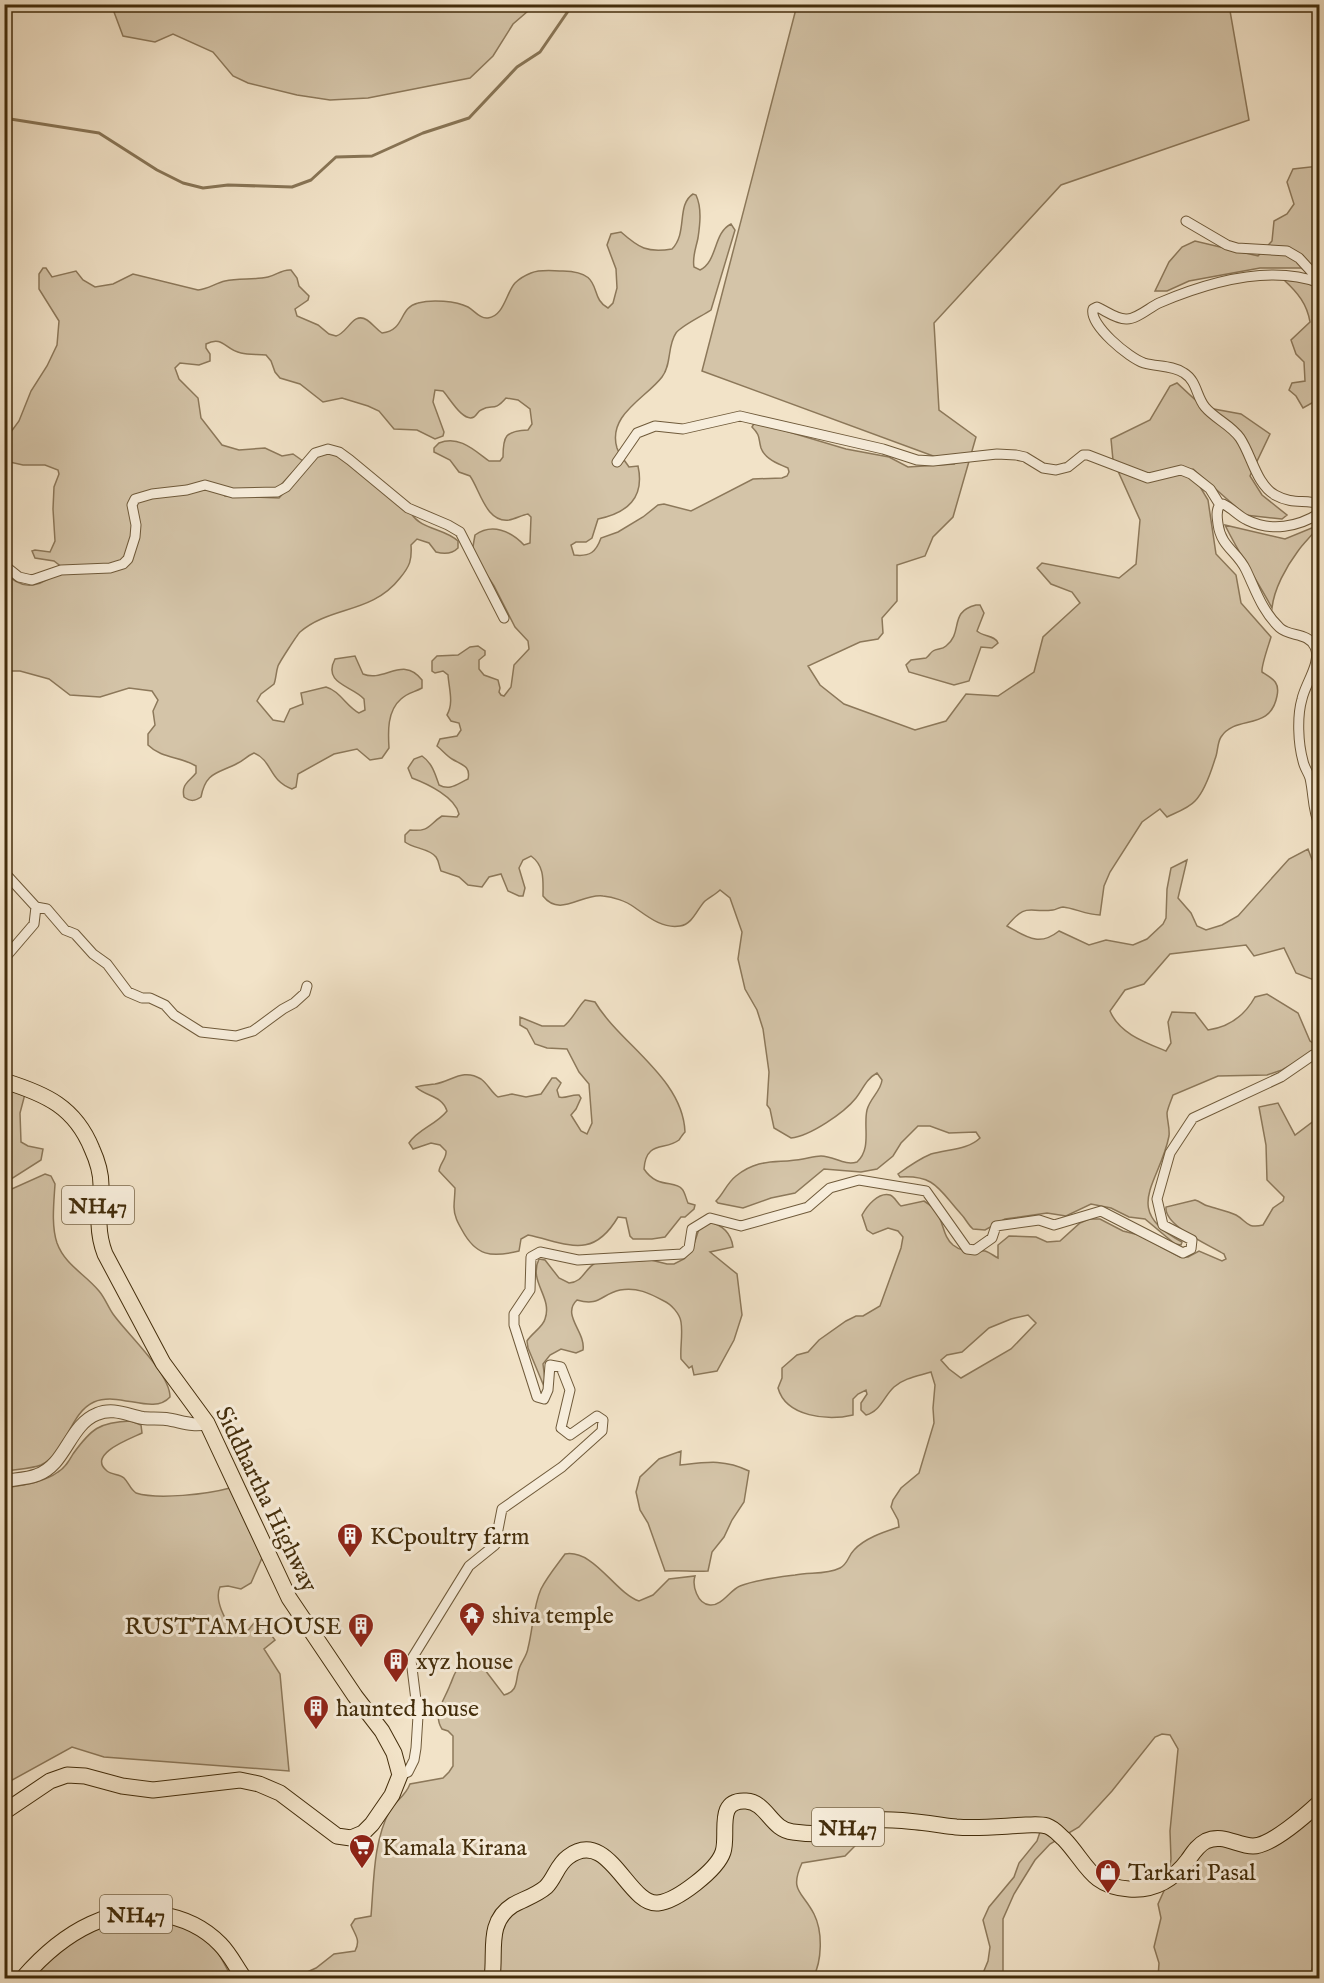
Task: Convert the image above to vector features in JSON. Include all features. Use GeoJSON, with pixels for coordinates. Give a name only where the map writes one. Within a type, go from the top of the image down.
{"type":"FeatureCollection","features":[{"type":"Feature","properties":{"kind":"highway","name":"Siddhartha Highway"},"geometry":{"type":"LineString","coordinates":[[4,1081],[44,1095],[61,1105],[86,1135],[100,1173],[98,1220],[99,1236],[105,1254],[163,1363],[207,1423],[289,1598],[355,1696],[382,1731],[394,1753],[400,1775]]}},
{"type":"Feature","properties":{"kind":"highway"},"geometry":{"type":"LineString","coordinates":[[4,1812],[50,1781],[67,1775],[85,1776],[122,1786],[153,1790],[240,1780],[259,1784],[280,1793],[337,1836],[351,1838],[363,1833],[372,1824],[392,1795],[400,1775]]}},
{"type":"Feature","properties":{"kind":"highway","name":"NH47"},"geometry":{"type":"LineString","coordinates":[[492,1978],[493,1938],[499,1919],[510,1907],[547,1886],[559,1866],[568,1857],[581,1851],[599,1854],[622,1872],[640,1897],[652,1903],[663,1902],[694,1884],[716,1865],[724,1851],[724,1823],[727,1810],[733,1803],[747,1801],[758,1805],[777,1826],[791,1832],[836,1832],[857,1822],[873,1820],[940,1823],[956,1827],[1040,1825],[1058,1832],[1082,1864],[1097,1879],[1113,1887],[1130,1890],[1148,1888],[1169,1879],[1182,1868],[1198,1847],[1208,1840],[1223,1839],[1251,1846],[1267,1842],[1320,1802]]}},
{"type":"Feature","properties":{"kind":"highway","name":"NH47"},"geometry":{"type":"LineString","coordinates":[[23,1978],[54,1948],[82,1928],[106,1918],[133,1914],[175,1917],[199,1928],[225,1950],[244,1978]]}},
{"type":"Feature","properties":{"kind":"street"},"geometry":{"type":"LineString","coordinates":[[1186,221],[1227,245],[1237,248],[1287,251],[1299,258],[1320,282]]}},
{"type":"Feature","properties":{"kind":"street"},"geometry":{"type":"LineString","coordinates":[[1320,282],[1291,275],[1225,281],[1189,291],[1130,319],[1119,317],[1097,307],[1093,309],[1092,314],[1097,325],[1132,358],[1144,363],[1176,369],[1190,378],[1204,406],[1240,437],[1266,488],[1288,501],[1320,504]]}},
{"type":"Feature","properties":{"kind":"street"},"geometry":{"type":"LineString","coordinates":[[617,462],[637,433],[655,426],[683,429],[740,416],[883,449],[917,460],[933,461],[1016,454],[1043,468],[1056,470],[1068,467],[1083,455],[1088,455],[1148,478],[1181,470],[1191,474],[1210,489],[1220,505]]}},
{"type":"Feature","properties":{"kind":"street"},"geometry":{"type":"LineString","coordinates":[[4,565],[19,577],[32,580],[61,570],[118,567],[127,561],[135,537],[136,525],[132,505],[136,498],[205,485],[233,493],[277,492],[286,487],[315,453],[328,449],[339,452],[350,460],[408,508],[460,532],[504,618]]}},
{"type":"Feature","properties":{"kind":"street"},"geometry":{"type":"LineString","coordinates":[[1220,505],[1227,505],[1246,520],[1271,527],[1292,526],[1320,513]]}},
{"type":"Feature","properties":{"kind":"street"},"geometry":{"type":"LineString","coordinates":[[1220,505],[1217,514],[1221,537],[1244,567],[1263,607],[1283,631],[1298,634],[1310,640],[1316,648],[1315,663],[1297,719],[1301,732],[1303,763],[1310,778],[1314,814],[1320,827]]}},
{"type":"Feature","properties":{"kind":"street"},"geometry":{"type":"LineString","coordinates":[[4,872],[36,907],[47,909],[65,930],[75,934],[93,954],[107,964],[128,992],[165,1005],[174,1015],[201,1032],[236,1036],[253,1031],[294,1003],[305,993],[307,986]]}},
{"type":"Feature","properties":{"kind":"street"},"geometry":{"type":"LineString","coordinates":[[4,959],[34,924],[36,907]]}},
{"type":"Feature","properties":{"kind":"street"},"geometry":{"type":"LineString","coordinates":[[400,1775],[408,1772],[414,1760],[416,1748],[418,1716],[411,1660],[469,1566],[495,1545],[502,1509],[562,1467],[603,1431],[603,1420],[597,1416],[570,1435],[561,1428],[570,1389],[561,1367],[550,1365],[548,1390],[544,1399],[537,1396],[514,1325],[514,1314],[531,1290],[531,1257],[540,1252],[578,1260],[682,1254],[689,1248],[692,1229],[710,1218],[741,1226],[808,1207],[830,1188],[858,1180],[926,1191],[967,1248],[975,1250],[992,1238],[996,1226],[1039,1220],[1054,1225],[1101,1211],[1183,1253],[1191,1249],[1191,1240],[1163,1225],[1157,1199],[1170,1153],[1193,1118],[1281,1077],[1312,1055],[1320,1055]]}},
{"type":"Feature","properties":{"kind":"street"},"geometry":{"type":"LineString","coordinates":[[4,1480],[33,1476],[45,1471],[60,1456],[82,1425],[99,1413],[114,1411],[191,1425],[207,1423]]}},
{"type":"Feature","properties":{"kind":"shaded area"},"geometry":{"type":"Polygon","coordinates":[[[117,4],[535,5],[513,24],[493,56],[470,78],[368,98],[330,100],[297,95],[248,83],[233,76],[213,52],[173,34],[155,42],[123,36],[114,12],[117,4]]]}},
{"type":"Feature","properties":{"kind":"shaded area"},"geometry":{"type":"Polygon","coordinates":[[[797,5],[1229,5],[1249,120],[1061,185],[934,323],[939,410],[976,437],[953,517],[933,537],[925,556],[897,565],[897,601],[882,618],[883,633],[878,639],[860,642],[808,666],[820,685],[844,704],[915,730],[946,721],[966,694],[998,696],[1034,672],[1043,637],[1080,603],[1072,592],[1051,584],[1037,568],[1042,563],[1119,578],[1136,564],[1140,520],[1113,460],[1111,439],[1150,420],[1170,386],[1177,383],[1203,407],[1241,414],[1270,434],[1250,476],[1262,495],[1287,515],[1282,519],[1245,515],[1193,469],[1183,472],[1199,485],[1208,500],[1216,554],[1236,575],[1241,603],[1271,637],[1262,672],[1276,684],[1278,691],[1273,707],[1260,719],[1235,726],[1221,737],[1207,781],[1199,797],[1192,804],[1167,817],[1160,809],[1142,822],[1110,872],[1104,886],[1100,915],[1063,907],[1044,911],[1028,910],[1019,914],[1007,926],[1033,939],[1045,939],[1059,931],[1089,945],[1106,940],[1133,945],[1147,939],[1163,924],[1166,918],[1167,889],[1171,868],[1187,860],[1178,898],[1191,913],[1197,926],[1206,930],[1222,925],[1238,916],[1289,859],[1308,849],[1319,878],[1319,982],[1296,973],[1284,948],[1254,956],[1246,945],[1170,954],[1144,984],[1125,990],[1110,1011],[1114,1019],[1126,1031],[1166,1051],[1171,1043],[1168,1022],[1172,1012],[1195,1013],[1208,1030],[1229,1023],[1241,1015],[1255,997],[1267,994],[1298,1013],[1310,1041],[1319,1047],[1282,1070],[1267,1075],[1218,1076],[1173,1095],[1167,1113],[1169,1136],[1149,1195],[1148,1207],[1153,1219],[1163,1230],[1182,1242],[1181,1245],[1175,1244],[1145,1219],[1129,1217],[1111,1208],[1091,1204],[1066,1216],[1047,1213],[1005,1219],[985,1230],[973,1229],[936,1186],[922,1179],[900,1177],[898,1174],[931,1154],[970,1145],[980,1138],[976,1132],[949,1133],[930,1126],[918,1126],[901,1143],[893,1156],[877,1169],[861,1172],[824,1169],[795,1193],[771,1198],[743,1208],[718,1203],[716,1201],[733,1179],[753,1166],[821,1156],[848,1163],[857,1162],[866,1144],[867,1110],[882,1080],[877,1073],[873,1075],[856,1098],[843,1110],[826,1123],[807,1133],[791,1138],[774,1128],[767,1105],[769,1072],[763,1029],[757,1010],[745,989],[738,959],[742,932],[730,898],[720,890],[705,901],[684,925],[667,926],[627,903],[611,897],[595,896],[564,905],[550,902],[543,896],[543,879],[539,864],[531,856],[523,860],[519,868],[525,888],[523,896],[519,896],[508,891],[501,874],[489,877],[482,887],[468,885],[459,877],[441,871],[438,860],[433,854],[405,842],[405,835],[410,830],[425,829],[442,816],[457,817],[459,814],[447,797],[412,778],[408,768],[414,759],[422,756],[433,769],[439,785],[443,787],[454,786],[468,779],[469,775],[465,766],[450,758],[437,746],[440,739],[457,736],[461,730],[459,723],[451,721],[447,715],[451,701],[448,675],[443,671],[435,673],[432,671],[432,661],[437,656],[458,655],[470,647],[478,646],[485,651],[485,655],[479,660],[479,669],[484,675],[498,680],[499,692],[504,696],[511,687],[514,665],[529,649],[528,641],[515,627],[494,586],[472,552],[475,535],[481,531],[501,530],[524,545],[530,543],[531,517],[528,514],[501,520],[495,516],[489,511],[470,476],[459,472],[450,460],[434,452],[434,448],[439,443],[453,441],[472,448],[489,461],[500,461],[503,457],[507,436],[510,433],[528,430],[532,424],[530,409],[518,400],[506,398],[496,407],[485,408],[470,418],[461,413],[443,391],[435,390],[433,402],[444,432],[443,436],[435,439],[417,430],[394,429],[379,411],[368,406],[342,398],[323,402],[300,384],[280,378],[266,355],[241,353],[220,342],[206,344],[210,361],[199,365],[180,363],[175,368],[179,379],[198,398],[201,418],[222,445],[239,450],[265,448],[282,456],[293,454],[303,461],[278,488],[225,489],[225,496],[279,498],[318,455],[328,453],[344,458],[411,513],[415,519],[458,541],[456,550],[442,553],[436,552],[429,543],[417,539],[411,545],[411,559],[408,566],[389,590],[364,604],[324,618],[300,632],[278,666],[274,684],[261,694],[257,701],[273,720],[284,722],[290,709],[303,704],[301,693],[326,687],[359,713],[365,710],[364,699],[340,684],[332,674],[335,659],[355,656],[363,674],[371,676],[401,669],[415,673],[422,680],[422,688],[403,697],[393,709],[389,729],[389,748],[382,758],[370,760],[357,749],[334,754],[298,774],[296,787],[292,789],[279,781],[265,761],[254,753],[214,774],[206,782],[201,797],[191,800],[184,797],[184,789],[196,773],[196,766],[159,753],[148,745],[148,734],[155,725],[153,711],[158,700],[152,691],[129,688],[100,697],[70,695],[49,679],[20,671],[5,671],[4,571],[19,583],[34,585],[49,579],[63,568],[54,561],[35,558],[32,551],[50,552],[55,541],[53,509],[54,487],[59,474],[58,470],[45,465],[23,465],[5,461],[5,440],[19,421],[31,391],[57,345],[59,321],[39,289],[39,274],[43,268],[46,268],[52,277],[76,271],[83,280],[95,287],[113,284],[133,274],[198,290],[225,281],[263,278],[291,270],[299,286],[309,296],[308,300],[295,309],[297,316],[336,336],[358,318],[367,320],[382,333],[390,331],[399,324],[407,309],[424,302],[457,303],[488,318],[498,313],[515,283],[531,273],[547,270],[576,272],[585,276],[591,280],[598,298],[608,308],[613,303],[617,288],[616,269],[607,245],[611,234],[621,232],[633,242],[650,250],[672,249],[680,235],[685,205],[693,194],[698,200],[700,216],[694,267],[700,270],[706,266],[725,228],[731,224],[735,230],[711,310],[676,333],[662,377],[630,408],[618,426],[615,436],[617,448],[629,467],[638,466],[639,487],[636,495],[625,508],[598,519],[592,538],[586,542],[576,542],[571,545],[574,555],[592,552],[601,538],[618,532],[658,505],[664,504],[691,511],[753,479],[787,476],[788,468],[772,461],[763,452],[758,435],[752,427],[755,422],[846,449],[889,457],[908,467],[955,464],[702,371],[797,5]]]}},
{"type":"Feature","properties":{"kind":"shaded area"},"geometry":{"type":"Polygon","coordinates":[[[1319,166],[1319,276],[1314,277],[1301,268],[1260,268],[1189,281],[1167,291],[1155,291],[1169,262],[1182,247],[1195,241],[1258,256],[1272,241],[1274,221],[1287,214],[1294,204],[1287,182],[1293,169],[1319,166]]]}},
{"type":"Feature","properties":{"kind":"shaded area"},"geometry":{"type":"Polygon","coordinates":[[[1284,280],[1305,282],[1319,289],[1319,399],[1303,408],[1296,396],[1289,390],[1292,383],[1305,381],[1304,362],[1296,354],[1291,340],[1310,322],[1301,299],[1284,280]]]}},
{"type":"Feature","properties":{"kind":"shaded area"},"geometry":{"type":"Polygon","coordinates":[[[1225,525],[1285,539],[1319,525],[1285,571],[1275,593],[1272,608],[1236,546],[1225,525]]]}},
{"type":"Feature","properties":{"kind":"shaded area"},"geometry":{"type":"Polygon","coordinates":[[[980,605],[984,613],[977,631],[998,643],[992,648],[981,647],[969,681],[954,685],[909,672],[906,665],[911,660],[926,658],[933,651],[943,648],[951,641],[962,612],[980,605]]]}},
{"type":"Feature","properties":{"kind":"shaded area"},"geometry":{"type":"Polygon","coordinates":[[[585,1000],[595,1002],[619,1032],[649,1062],[674,1095],[682,1113],[685,1132],[674,1143],[652,1150],[648,1154],[644,1169],[660,1182],[679,1186],[688,1203],[695,1205],[694,1209],[685,1217],[681,1217],[665,1237],[633,1239],[630,1236],[626,1218],[618,1217],[598,1240],[588,1244],[578,1246],[528,1235],[521,1239],[519,1251],[500,1254],[485,1253],[467,1239],[456,1219],[455,1188],[439,1171],[446,1151],[440,1145],[431,1143],[413,1149],[409,1143],[447,1111],[438,1099],[416,1087],[469,1075],[481,1079],[498,1097],[512,1094],[526,1097],[541,1094],[552,1078],[556,1078],[561,1083],[557,1090],[559,1097],[579,1095],[581,1098],[571,1115],[581,1131],[587,1134],[592,1123],[589,1084],[579,1072],[567,1049],[547,1048],[535,1044],[527,1029],[520,1025],[520,1017],[542,1026],[564,1026],[585,1000]]]}},
{"type":"Feature","properties":{"kind":"shaded area"},"geometry":{"type":"Polygon","coordinates":[[[5,1086],[25,1094],[20,1113],[21,1142],[43,1149],[41,1160],[5,1183],[5,1086]]]}},
{"type":"Feature","properties":{"kind":"shaded area"},"geometry":{"type":"Polygon","coordinates":[[[1278,1103],[1295,1135],[1319,1117],[1320,1957],[1314,1962],[1310,1978],[1158,1978],[1159,1963],[1154,1947],[1161,1918],[1158,1904],[1168,1882],[1171,1859],[1170,1831],[1178,1749],[1170,1735],[1162,1734],[1155,1737],[1112,1791],[1079,1827],[1050,1844],[1035,1860],[1014,1894],[1003,1919],[1003,1978],[981,1978],[988,1961],[990,1947],[983,1920],[989,1907],[1014,1877],[1019,1863],[1037,1841],[1040,1832],[935,1828],[919,1830],[891,1825],[858,1830],[855,1846],[845,1856],[802,1863],[798,1872],[797,1885],[814,1914],[820,1938],[818,1963],[813,1978],[294,1978],[316,1968],[334,1954],[355,1951],[357,1941],[351,1925],[355,1919],[371,1916],[377,1848],[390,1810],[410,1784],[443,1778],[453,1766],[453,1736],[442,1729],[438,1718],[440,1707],[455,1674],[464,1665],[482,1666],[504,1695],[512,1691],[527,1651],[541,1589],[565,1554],[576,1554],[585,1558],[621,1590],[639,1601],[653,1595],[669,1579],[695,1576],[696,1594],[705,1604],[714,1605],[736,1588],[746,1584],[801,1574],[829,1572],[840,1568],[854,1550],[864,1542],[899,1527],[891,1507],[893,1500],[901,1488],[919,1473],[934,1423],[935,1385],[931,1372],[902,1381],[890,1391],[875,1411],[866,1415],[861,1410],[861,1403],[867,1394],[866,1390],[853,1399],[853,1415],[820,1417],[799,1411],[790,1405],[782,1398],[778,1388],[782,1378],[782,1368],[797,1355],[808,1352],[819,1340],[846,1321],[856,1316],[863,1316],[880,1306],[903,1237],[898,1231],[888,1228],[873,1234],[867,1230],[862,1215],[873,1200],[890,1195],[901,1206],[924,1201],[940,1218],[946,1235],[953,1245],[965,1250],[985,1251],[998,1258],[998,1245],[1009,1236],[1036,1237],[1047,1242],[1060,1241],[1080,1223],[1089,1219],[1100,1219],[1123,1231],[1139,1235],[1180,1257],[1188,1257],[1199,1251],[1222,1261],[1226,1259],[1224,1254],[1180,1228],[1167,1214],[1166,1207],[1195,1200],[1236,1215],[1250,1225],[1263,1225],[1273,1208],[1283,1201],[1284,1197],[1267,1180],[1266,1145],[1259,1107],[1278,1103]],[[1028,1315],[1011,1319],[989,1328],[962,1352],[947,1355],[941,1360],[961,1378],[1011,1349],[1036,1323],[1028,1315]]]}},
{"type":"Feature","properties":{"kind":"shaded area"},"geometry":{"type":"Polygon","coordinates":[[[45,1174],[51,1176],[55,1184],[54,1229],[61,1251],[99,1291],[113,1314],[156,1365],[168,1387],[170,1397],[155,1404],[114,1399],[94,1402],[79,1415],[63,1443],[50,1459],[41,1465],[5,1471],[4,1347],[7,1339],[5,1328],[5,1192],[45,1174]]]}},
{"type":"Feature","properties":{"kind":"shaded area"},"geometry":{"type":"Polygon","coordinates":[[[709,1222],[726,1230],[732,1242],[733,1247],[710,1252],[737,1274],[742,1315],[734,1340],[717,1371],[694,1375],[692,1366],[689,1368],[681,1359],[681,1322],[675,1310],[667,1302],[648,1293],[626,1289],[596,1301],[577,1300],[572,1312],[583,1343],[583,1350],[576,1353],[561,1349],[550,1355],[543,1364],[545,1380],[543,1384],[527,1341],[542,1325],[547,1311],[536,1275],[539,1259],[545,1260],[559,1278],[569,1283],[580,1278],[595,1263],[651,1260],[674,1264],[684,1259],[692,1250],[699,1229],[709,1222]]]}},
{"type":"Feature","properties":{"kind":"shaded area"},"geometry":{"type":"Polygon","coordinates":[[[131,1421],[141,1425],[142,1433],[106,1453],[102,1459],[102,1465],[107,1471],[126,1480],[136,1493],[145,1495],[183,1495],[230,1488],[262,1558],[251,1583],[241,1589],[220,1587],[218,1598],[224,1616],[234,1630],[246,1633],[254,1623],[262,1622],[275,1640],[264,1649],[280,1674],[289,1771],[104,1757],[72,1747],[5,1784],[5,1488],[32,1483],[52,1476],[65,1466],[85,1438],[97,1428],[111,1423],[131,1421]]]}},
{"type":"Feature","properties":{"kind":"shaded area"},"geometry":{"type":"Polygon","coordinates":[[[681,1451],[680,1465],[723,1463],[749,1471],[744,1502],[724,1537],[712,1552],[708,1571],[665,1571],[648,1523],[640,1510],[636,1492],[640,1477],[659,1459],[681,1451]]]}},
{"type":"Feature","properties":{"kind":"shaded area"},"geometry":{"type":"Polygon","coordinates":[[[124,1912],[187,1925],[214,1945],[232,1978],[23,1978],[56,1945],[124,1912]]]}},
{"type":"Feature","properties":{"kind":"waterway"},"geometry":{"type":"LineString","coordinates":[[4,118],[99,133],[157,170],[183,183],[203,188],[228,185],[292,187],[311,180],[336,157],[372,156],[423,133],[469,118],[517,67],[540,52],[573,4]]}},
{"type":"Feature","properties":{"kind":"place","name":"KCpoultry farm"},"geometry":{"type":"Point","coordinates":[350,1559]}},
{"type":"Feature","properties":{"kind":"place","name":"shiva temple"},"geometry":{"type":"Point","coordinates":[472,1638]}},
{"type":"Feature","properties":{"kind":"place","name":"RUSTTAM HOUSE"},"geometry":{"type":"Point","coordinates":[361,1649]}},
{"type":"Feature","properties":{"kind":"place","name":"xyz house"},"geometry":{"type":"Point","coordinates":[396,1684]}},
{"type":"Feature","properties":{"kind":"place","name":"haunted house"},"geometry":{"type":"Point","coordinates":[316,1731]}},
{"type":"Feature","properties":{"kind":"place","name":"Kamala Kirana"},"geometry":{"type":"Point","coordinates":[362,1870]}},
{"type":"Feature","properties":{"kind":"place","name":"Tarkari Pasal"},"geometry":{"type":"Point","coordinates":[1108,1895]}}]}
